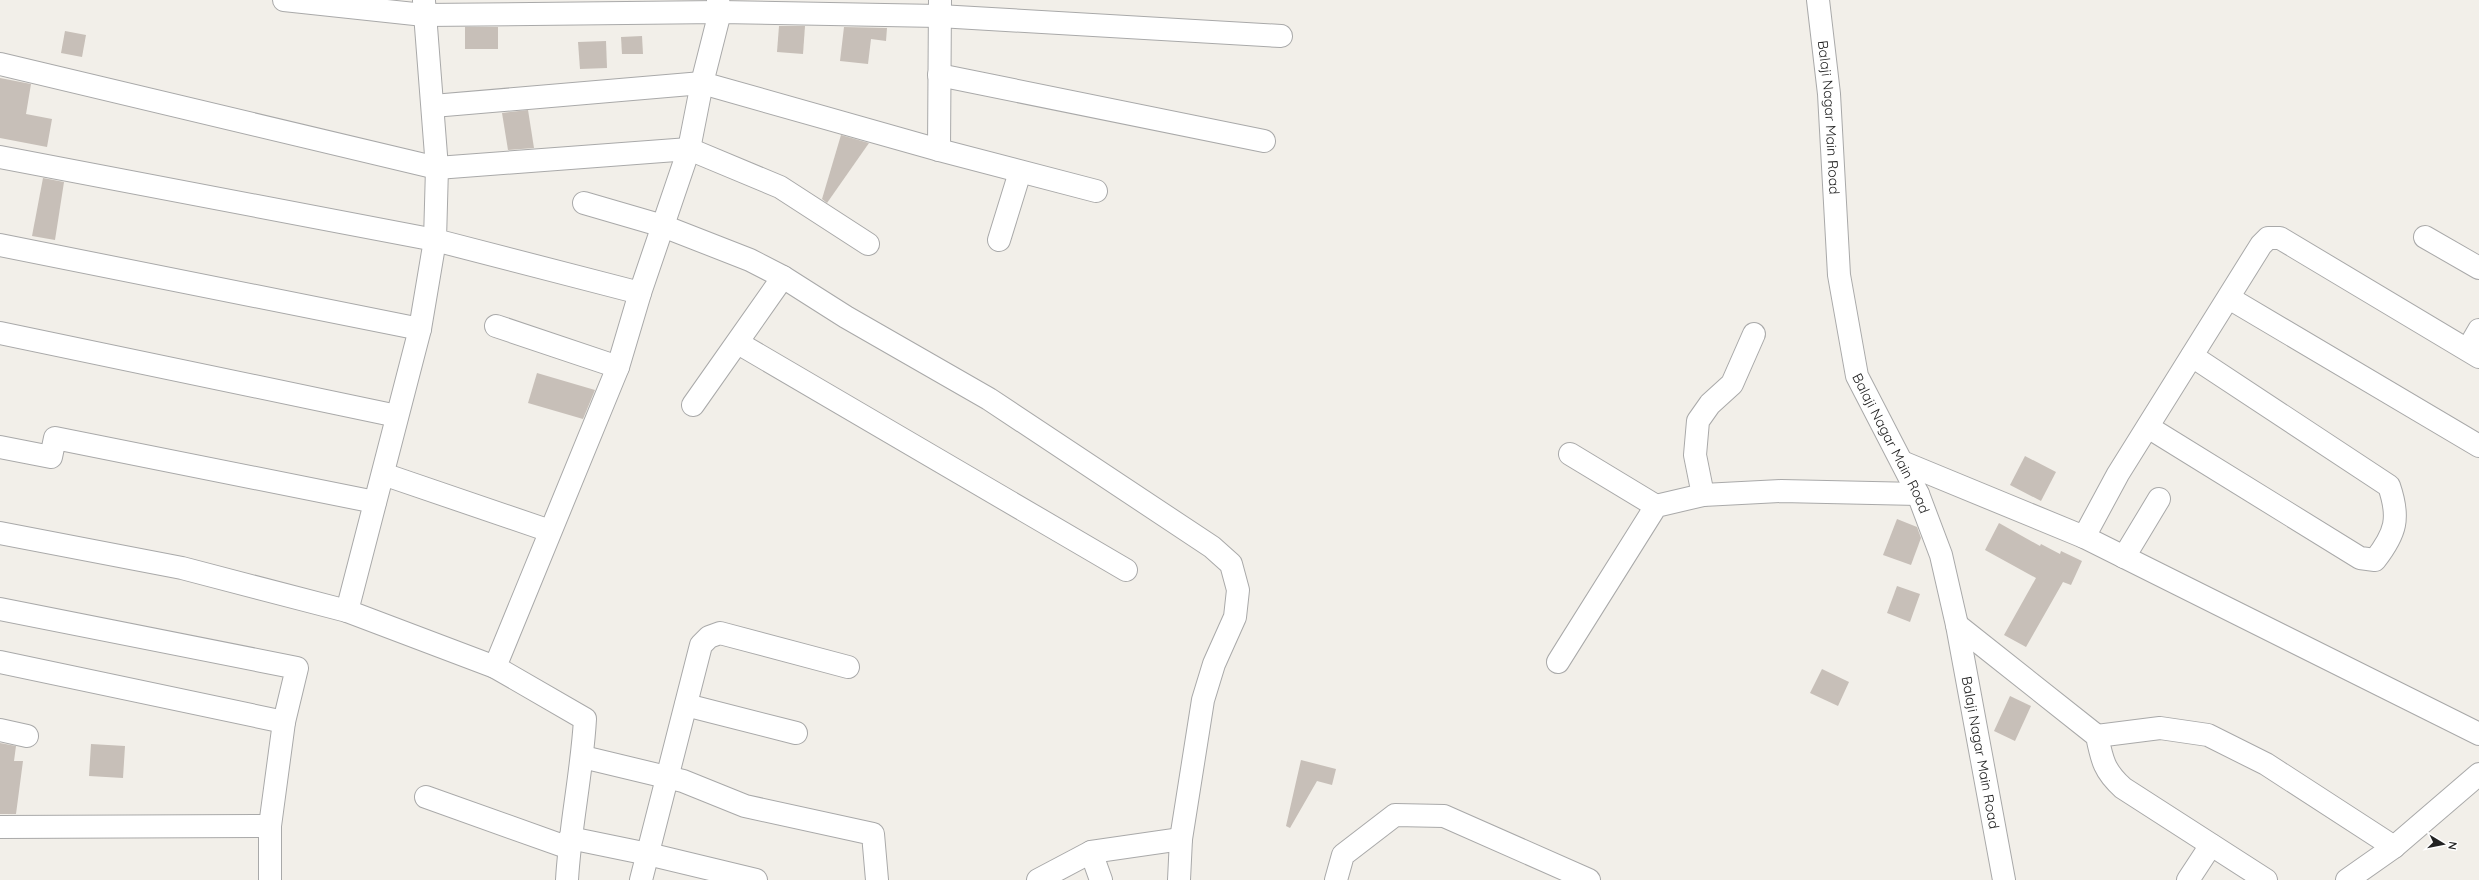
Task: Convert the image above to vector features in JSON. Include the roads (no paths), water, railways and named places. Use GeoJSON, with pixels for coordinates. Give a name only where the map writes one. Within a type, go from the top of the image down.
{"type":"FeatureCollection","features":[{"type":"Feature","properties":{"kind":"street"},"geometry":{"type":"LineString","coordinates":[[284,0],[424,7],[719,6],[940,8],[1280,36]]}},
{"type":"Feature","properties":{"kind":"street","name":"Balaji Nagar Main Road"},"geometry":{"type":"LineString","coordinates":[[1818,0],[1829,94],[1839,274],[1857,376],[1918,494],[1941,555],[1957,625],[2004,880]]}},
{"type":"Feature","properties":{"kind":"street"},"geometry":{"type":"LineString","coordinates":[[495,667],[618,367],[640,293],[689,149],[719,6]]}},
{"type":"Feature","properties":{"kind":"street"},"geometry":{"type":"LineString","coordinates":[[347,611],[420,329],[435,240],[437,168],[424,7]]}},
{"type":"Feature","properties":{"kind":"street"},"geometry":{"type":"LineString","coordinates":[[939,150],[940,8]]}},
{"type":"Feature","properties":{"kind":"street"},"geometry":{"type":"LineString","coordinates":[[0,64],[437,168],[689,149],[780,187],[868,244]]}},
{"type":"Feature","properties":{"kind":"street"},"geometry":{"type":"LineString","coordinates":[[939,76],[1264,141]]}},
{"type":"Feature","properties":{"kind":"street"},"geometry":{"type":"LineString","coordinates":[[433,106],[702,83],[939,150],[1096,191]]}},
{"type":"Feature","properties":{"kind":"street"},"geometry":{"type":"LineString","coordinates":[[0,157],[435,240],[640,293]]}},
{"type":"Feature","properties":{"kind":"street"},"geometry":{"type":"LineString","coordinates":[[999,240],[1020,172]]}},
{"type":"Feature","properties":{"kind":"street"},"geometry":{"type":"LineString","coordinates":[[584,203],[663,226],[750,260],[783,277],[846,317],[989,399],[1212,547],[1231,564],[1238,590],[1235,618],[1214,664],[1203,700],[1181,839],[1179,880]]}},
{"type":"Feature","properties":{"kind":"street"},"geometry":{"type":"LineString","coordinates":[[2425,237],[2479,268]]}},
{"type":"Feature","properties":{"kind":"street"},"geometry":{"type":"LineString","coordinates":[[2084,537],[2118,474],[2261,245],[2268,238],[2280,238],[2473,353],[2479,330]]}},
{"type":"Feature","properties":{"kind":"street"},"geometry":{"type":"LineString","coordinates":[[0,245],[420,329]]}},
{"type":"Feature","properties":{"kind":"street"},"geometry":{"type":"LineString","coordinates":[[693,405],[738,344],[783,277]]}},
{"type":"Feature","properties":{"kind":"street"},"geometry":{"type":"LineString","coordinates":[[2229,298],[2479,446]]}},
{"type":"Feature","properties":{"kind":"street"},"geometry":{"type":"LineString","coordinates":[[496,326],[618,367]]}},
{"type":"Feature","properties":{"kind":"street"},"geometry":{"type":"LineString","coordinates":[[0,333],[397,416]]}},
{"type":"Feature","properties":{"kind":"street"},"geometry":{"type":"LineString","coordinates":[[1703,495],[1696,455],[1698,421],[1710,404],[1732,384],[1754,334]]}},
{"type":"Feature","properties":{"kind":"street"},"geometry":{"type":"LineString","coordinates":[[738,344],[1126,570]]}},
{"type":"Feature","properties":{"kind":"street"},"geometry":{"type":"LineString","coordinates":[[2148,427],[2360,558],[2376,560],[2388,543],[2396,523],[2395,505],[2389,486],[2192,356]]}},
{"type":"Feature","properties":{"kind":"street"},"geometry":{"type":"LineString","coordinates":[[0,447],[51,457],[56,438],[375,502]]}},
{"type":"Feature","properties":{"kind":"street"},"geometry":{"type":"LineString","coordinates":[[1570,454],[1656,506],[1703,495],[1782,490],[1918,494]]}},
{"type":"Feature","properties":{"kind":"street"},"geometry":{"type":"LineString","coordinates":[[1902,462],[2084,537],[2479,734]]}},
{"type":"Feature","properties":{"kind":"street"},"geometry":{"type":"LineString","coordinates":[[383,474],[550,531]]}},
{"type":"Feature","properties":{"kind":"street"},"geometry":{"type":"LineString","coordinates":[[2124,557],[2159,499]]}},
{"type":"Feature","properties":{"kind":"street"},"geometry":{"type":"LineString","coordinates":[[1558,662],[1656,506]]}},
{"type":"Feature","properties":{"kind":"street"},"geometry":{"type":"LineString","coordinates":[[0,533],[182,568],[347,611],[495,667],[585,719],[583,757],[569,843],[567,880]]}},
{"type":"Feature","properties":{"kind":"street"},"geometry":{"type":"LineString","coordinates":[[0,609],[297,668],[284,722],[270,826],[270,880]]}},
{"type":"Feature","properties":{"kind":"street"},"geometry":{"type":"LineString","coordinates":[[1957,625],[2097,736],[2103,764],[2113,779],[2266,880]]}},
{"type":"Feature","properties":{"kind":"street"},"geometry":{"type":"LineString","coordinates":[[641,880],[701,646],[709,637],[720,633],[848,667]]}},
{"type":"Feature","properties":{"kind":"street"},"geometry":{"type":"LineString","coordinates":[[0,662],[284,722]]}},
{"type":"Feature","properties":{"kind":"street"},"geometry":{"type":"LineString","coordinates":[[686,705],[796,733]]}},
{"type":"Feature","properties":{"kind":"street"},"geometry":{"type":"LineString","coordinates":[[2097,736],[2160,728],[2208,735],[2266,764],[2394,847]]}},
{"type":"Feature","properties":{"kind":"street"},"geometry":{"type":"LineString","coordinates":[[0,730],[27,736]]}},
{"type":"Feature","properties":{"kind":"street"},"geometry":{"type":"LineString","coordinates":[[583,757],[682,781],[745,806],[873,834],[877,880]]}},
{"type":"Feature","properties":{"kind":"street"},"geometry":{"type":"LineString","coordinates":[[2347,880],[2394,847],[2479,774]]}},
{"type":"Feature","properties":{"kind":"street"},"geometry":{"type":"LineString","coordinates":[[426,797],[569,843],[648,854],[756,880]]}},
{"type":"Feature","properties":{"kind":"street"},"geometry":{"type":"LineString","coordinates":[[1336,880],[1343,855],[1395,815],[1444,816],[1589,880]]}},
{"type":"Feature","properties":{"kind":"street"},"geometry":{"type":"LineString","coordinates":[[0,827],[270,826]]}},
{"type":"Feature","properties":{"kind":"street"},"geometry":{"type":"LineString","coordinates":[[1038,880],[1091,852],[1181,839]]}},
{"type":"Feature","properties":{"kind":"street"},"geometry":{"type":"LineString","coordinates":[[2188,880],[2211,845]]}},
{"type":"Feature","properties":{"kind":"street"},"geometry":{"type":"LineString","coordinates":[[1091,852],[1101,880]]}}]}
